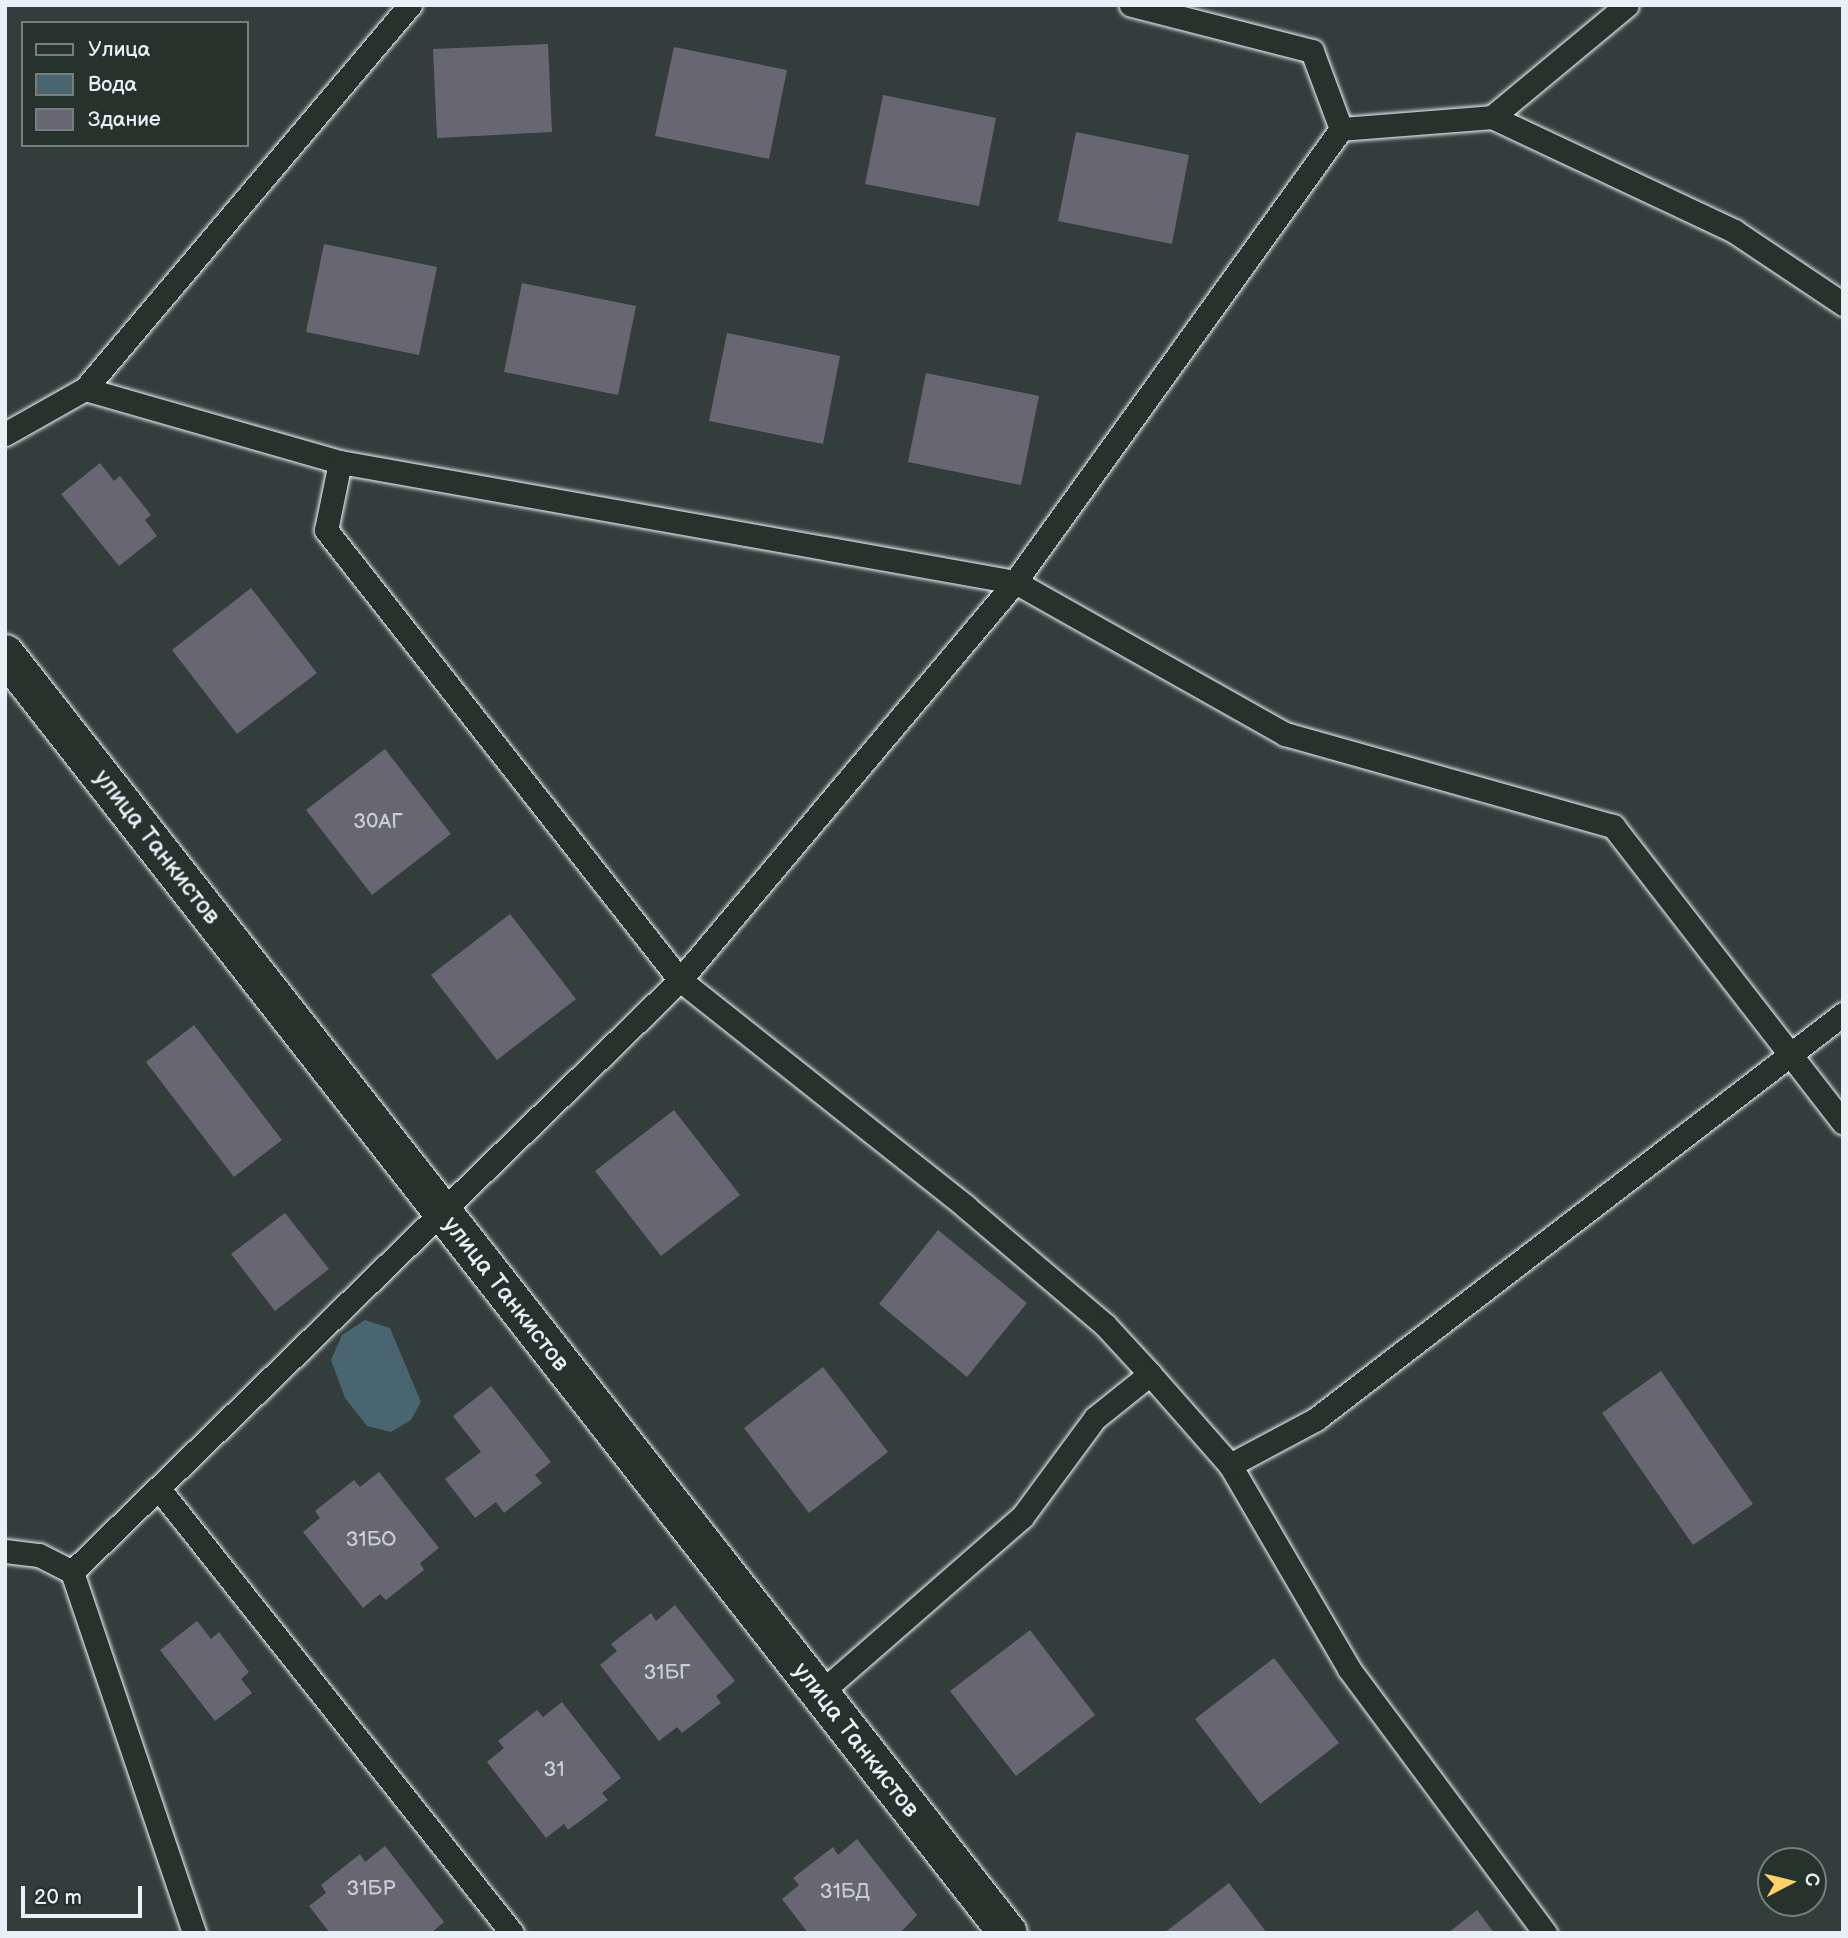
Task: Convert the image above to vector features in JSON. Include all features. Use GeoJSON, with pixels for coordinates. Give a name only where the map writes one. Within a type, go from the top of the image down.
{"type":"FeatureCollection","features":[{"type":"Feature","properties":{"kind":"street","name":"улица Танкистов"},"geometry":{"type":"LineString","coordinates":[[5,654],[1008,1933]]}},
{"type":"Feature","properties":{"kind":"lane"},"geometry":{"type":"LineString","coordinates":[[5,434],[85,389],[410,5]]}},
{"type":"Feature","properties":{"kind":"lane"},"geometry":{"type":"LineString","coordinates":[[1131,5],[1312,51],[1341,129]]}},
{"type":"Feature","properties":{"kind":"lane"},"geometry":{"type":"LineString","coordinates":[[1492,117],[1627,5]]}},
{"type":"Feature","properties":{"kind":"lane"},"geometry":{"type":"LineString","coordinates":[[72,1572],[445,1215],[680,980],[1015,582],[1341,129],[1492,117],[1734,231],[1843,304]]}},
{"type":"Feature","properties":{"kind":"lane"},"geometry":{"type":"LineString","coordinates":[[85,389],[340,462],[1015,582],[1285,734],[1613,826],[1787,1055],[1843,1122]]}},
{"type":"Feature","properties":{"kind":"lane"},"geometry":{"type":"LineString","coordinates":[[340,462],[326,530],[680,980],[966,1207],[1105,1325],[1150,1374],[1230,1465],[1349,1669],[1545,1933]]}},
{"type":"Feature","properties":{"kind":"lane"},"geometry":{"type":"LineString","coordinates":[[1230,1465],[1316,1419],[1843,1014]]}},
{"type":"Feature","properties":{"kind":"lane"},"geometry":{"type":"LineString","coordinates":[[820,1693],[1021,1517],[1094,1418],[1150,1374]]}},
{"type":"Feature","properties":{"kind":"lane"},"geometry":{"type":"LineString","coordinates":[[159,1489],[512,1933]]}},
{"type":"Feature","properties":{"kind":"lane"},"geometry":{"type":"LineString","coordinates":[[5,1551],[39,1555],[72,1572],[194,1933]]}},
{"type":"Feature","properties":{"kind":"water"},"geometry":{"type":"Polygon","coordinates":[[[365,1320],[390,1328],[421,1402],[411,1420],[391,1432],[367,1426],[345,1398],[331,1360],[342,1335],[365,1320]]]}},
{"type":"Feature","properties":{"kind":"building"},"geometry":{"type":"Polygon","coordinates":[[[548,44],[552,132],[437,138],[433,49],[548,44]]]}},
{"type":"Feature","properties":{"kind":"building"},"geometry":{"type":"Polygon","coordinates":[[[674,47],[787,70],[769,159],[655,136],[674,47]]]}},
{"type":"Feature","properties":{"kind":"building"},"geometry":{"type":"Polygon","coordinates":[[[883,95],[996,118],[979,206],[865,184],[883,95]]]}},
{"type":"Feature","properties":{"kind":"building"},"geometry":{"type":"Polygon","coordinates":[[[1076,132],[1189,155],[1172,244],[1058,221],[1076,132]]]}},
{"type":"Feature","properties":{"kind":"building"},"geometry":{"type":"Polygon","coordinates":[[[324,244],[437,267],[419,355],[306,332],[324,244]]]}},
{"type":"Feature","properties":{"kind":"building"},"geometry":{"type":"Polygon","coordinates":[[[522,283],[636,306],[618,395],[504,372],[522,283]]]}},
{"type":"Feature","properties":{"kind":"building"},"geometry":{"type":"Polygon","coordinates":[[[727,333],[840,356],[823,444],[709,421],[727,333]]]}},
{"type":"Feature","properties":{"kind":"building"},"geometry":{"type":"Polygon","coordinates":[[[926,373],[1039,396],[1021,485],[908,462],[926,373]]]}},
{"type":"Feature","properties":{"kind":"building"},"geometry":{"type":"Polygon","coordinates":[[[100,463],[114,481],[120,476],[151,515],[145,520],[157,536],[119,566],[61,494],[100,463]]]}},
{"type":"Feature","properties":{"kind":"building"},"geometry":{"type":"Polygon","coordinates":[[[251,588],[317,673],[237,734],[172,650],[251,588]]]}},
{"type":"Feature","properties":{"kind":"building"},"geometry":{"type":"Polygon","coordinates":[[[385,749],[451,834],[372,895],[306,810],[385,749]]]}},
{"type":"Feature","properties":{"kind":"building"},"geometry":{"type":"Polygon","coordinates":[[[510,914],[576,999],[497,1060],[431,975],[510,914]]]}},
{"type":"Feature","properties":{"kind":"building"},"geometry":{"type":"Polygon","coordinates":[[[194,1025],[282,1140],[234,1177],[146,1062],[194,1025]]]}},
{"type":"Feature","properties":{"kind":"building"},"geometry":{"type":"Polygon","coordinates":[[[674,1110],[740,1195],[661,1256],[595,1171],[674,1110]]]}},
{"type":"Feature","properties":{"kind":"building"},"geometry":{"type":"Polygon","coordinates":[[[285,1213],[329,1269],[275,1311],[231,1254],[285,1213]]]}},
{"type":"Feature","properties":{"kind":"building"},"geometry":{"type":"Polygon","coordinates":[[[938,1230],[1027,1303],[967,1377],[879,1304],[938,1230]]]}},
{"type":"Feature","properties":{"kind":"building"},"geometry":{"type":"Polygon","coordinates":[[[823,1367],[888,1452],[809,1513],[744,1428],[823,1367]]]}},
{"type":"Feature","properties":{"kind":"building"},"geometry":{"type":"Polygon","coordinates":[[[1661,1371],[1753,1504],[1693,1545],[1602,1413],[1661,1371]]]}},
{"type":"Feature","properties":{"kind":"building"},"geometry":{"type":"Polygon","coordinates":[[[491,1386],[551,1462],[535,1475],[542,1483],[504,1513],[496,1502],[475,1518],[445,1479],[481,1452],[453,1416],[491,1386]]]}},
{"type":"Feature","properties":{"kind":"building"},"geometry":{"type":"Polygon","coordinates":[[[379,1472],[439,1548],[420,1563],[424,1570],[386,1600],[380,1594],[363,1608],[303,1532],[320,1518],[315,1511],[354,1480],[360,1487],[379,1472]]]}},
{"type":"Feature","properties":{"kind":"building"},"geometry":{"type":"Polygon","coordinates":[[[675,1605],[735,1681],[716,1696],[721,1703],[682,1733],[677,1727],[659,1741],[600,1665],[617,1651],[611,1644],[651,1613],[656,1621],[675,1605]]]}},
{"type":"Feature","properties":{"kind":"building"},"geometry":{"type":"Polygon","coordinates":[[[197,1621],[211,1639],[219,1632],[249,1672],[241,1679],[252,1693],[215,1721],[160,1650],[197,1621]]]}},
{"type":"Feature","properties":{"kind":"building"},"geometry":{"type":"Polygon","coordinates":[[[1030,1630],[1095,1715],[1016,1776],[950,1691],[1030,1630]]]}},
{"type":"Feature","properties":{"kind":"building"},"geometry":{"type":"Polygon","coordinates":[[[1274,1658],[1339,1743],[1260,1804],[1195,1719],[1274,1658]]]}},
{"type":"Feature","properties":{"kind":"building"},"geometry":{"type":"Polygon","coordinates":[[[562,1702],[621,1778],[602,1793],[608,1800],[568,1830],[564,1824],[546,1838],[487,1762],[504,1748],[498,1741],[537,1710],[543,1717],[562,1702]]]}},
{"type":"Feature","properties":{"kind":"building"},"geometry":{"type":"Polygon","coordinates":[[[857,1839],[917,1915],[900,1933],[808,1933],[782,1899],[799,1885],[793,1878],[833,1847],[838,1855],[857,1839]]]}},
{"type":"Feature","properties":{"kind":"building"},"geometry":{"type":"Polygon","coordinates":[[[385,1846],[444,1922],[431,1933],[330,1933],[309,1906],[326,1893],[321,1885],[360,1854],[365,1862],[385,1846]]]}},
{"type":"Feature","properties":{"kind":"building"},"geometry":{"type":"Polygon","coordinates":[[[1229,1883],[1267,1933],[1164,1933],[1229,1883]]]}},
{"type":"Feature","properties":{"kind":"building"},"geometry":{"type":"Polygon","coordinates":[[[1477,1910],[1494,1933],[1448,1933],[1477,1910]]]}}]}
